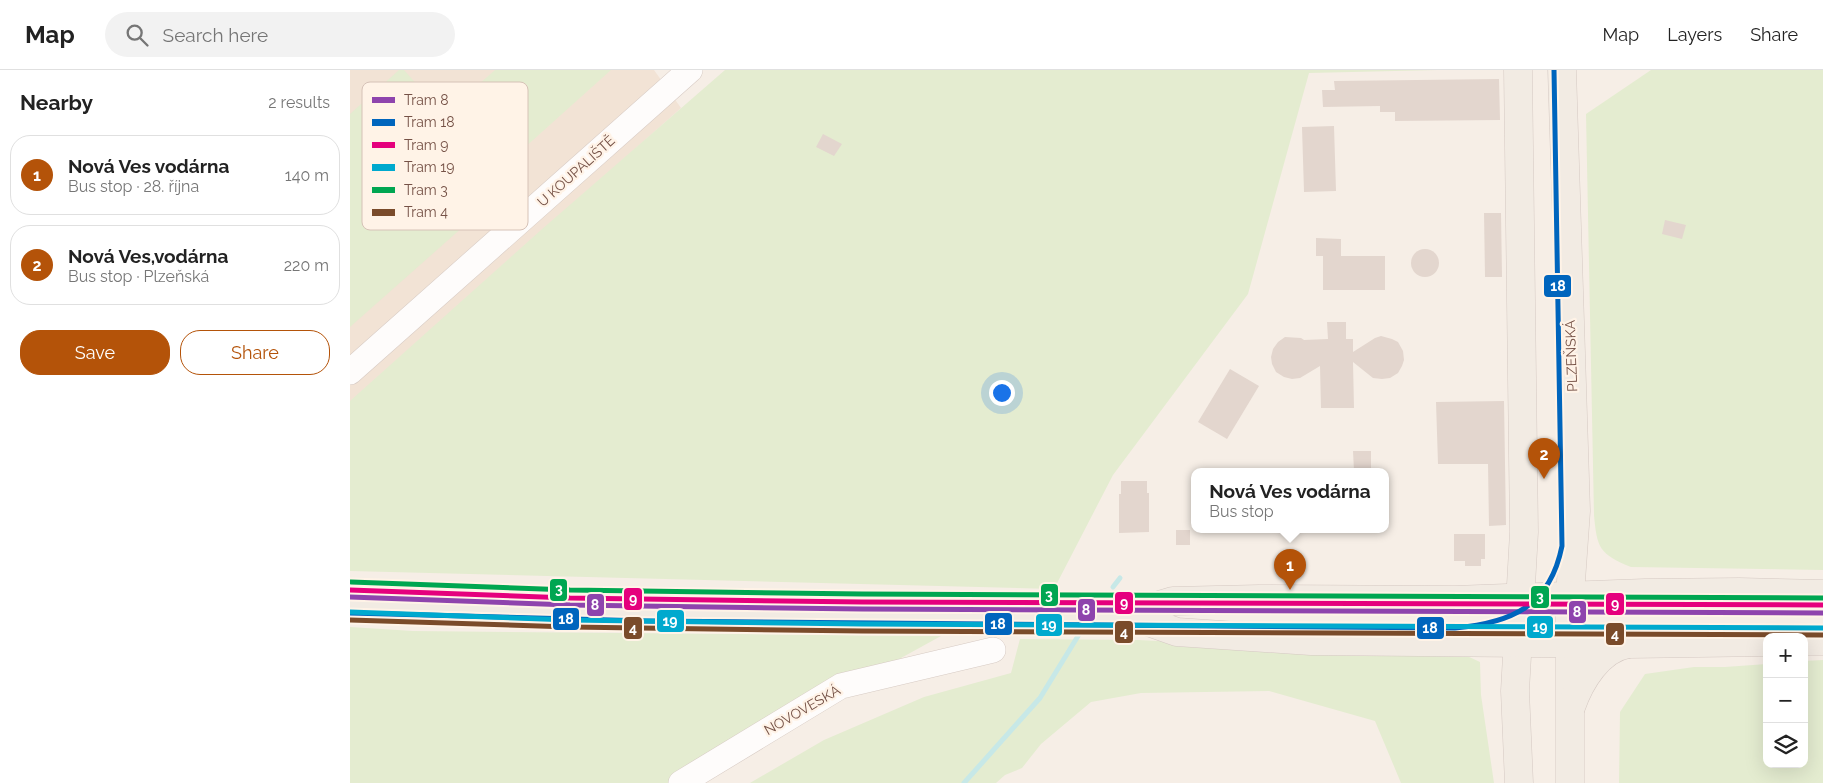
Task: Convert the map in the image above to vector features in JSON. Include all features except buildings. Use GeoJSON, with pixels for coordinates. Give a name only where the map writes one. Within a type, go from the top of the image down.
{"type":"FeatureCollection","features":[{"type":"Feature","properties":{"kind":"main road"},"geometry":{"type":"LineString","coordinates":[[1518,70],[1524,532],[1515,691],[1519,783]]}},
{"type":"Feature","properties":{"kind":"main road","name":"PLZEŇSKÁ"},"geometry":{"type":"LineString","coordinates":[[1562,70],[1576,511],[1570,595],[1570,783]]}},
{"type":"Feature","properties":{"kind":"main road"},"geometry":{"type":"LineString","coordinates":[[350,601],[648,610],[1117,614],[1140,611],[1174,601],[1275,599],[1455,600],[1570,595],[1720,592],[1823,594]]}},
{"type":"Feature","properties":{"kind":"main road"},"geometry":{"type":"LineString","coordinates":[[1117,614],[1137,618],[1177,632],[1311,641],[1630,644],[1763,642]]}},
{"type":"Feature","properties":{"kind":"main road"},"geometry":{"type":"LineString","coordinates":[[1808,642],[1823,641]]}},
{"type":"Feature","properties":{"kind":"main road"},"geometry":{"type":"LineString","coordinates":[[1569,715],[1581,686],[1599,660],[1611,650],[1630,644]]}},
{"type":"Feature","properties":{"kind":"street","name":"U KOUPALIŠTĚ"},"geometry":{"type":"LineString","coordinates":[[528,214],[690,70]]}},
{"type":"Feature","properties":{"kind":"street","name":"U KOUPALIŠTĚ"},"geometry":{"type":"LineString","coordinates":[[350,372],[510,230]]}},
{"type":"Feature","properties":{"kind":"street","name":"NOVOVESKÁ"},"geometry":{"type":"LineString","coordinates":[[681,783],[841,686],[993,650]]}},
{"type":"Feature","properties":{"kind":"shaded area"},"geometry":{"type":"Polygon","coordinates":[[[350,70],[654,70],[681,108],[350,402],[350,70]]]}},
{"type":"Feature","properties":{"kind":"green space"},"geometry":{"type":"Polygon","coordinates":[[[399,70],[404,70],[415,82],[386,82],[399,70]]]}},
{"type":"Feature","properties":{"kind":"green space"},"geometry":{"type":"Polygon","coordinates":[[[495,70],[611,70],[528,145],[528,82],[481,82],[495,70]]]}},
{"type":"Feature","properties":{"kind":"green space"},"geometry":{"type":"Polygon","coordinates":[[[725,70],[1438,70],[1309,73],[1248,294],[1113,475],[1054,589],[350,571],[350,401],[541,230],[725,70]]]}},
{"type":"Feature","properties":{"kind":"green space"},"geometry":{"type":"Polygon","coordinates":[[[1651,70],[1823,70],[1823,570],[1631,567],[1606,554],[1599,543],[1594,515],[1586,114],[1651,70]]]}},
{"type":"Feature","properties":{"kind":"green space"},"geometry":{"type":"Polygon","coordinates":[[[362,103],[362,230],[459,230],[350,327],[350,114],[362,103]]]}},
{"type":"Feature","properties":{"kind":"green space"},"geometry":{"type":"Polygon","coordinates":[[[350,627],[413,631],[941,636],[674,783],[350,783],[350,627]]]}},
{"type":"Feature","properties":{"kind":"green space"},"geometry":{"type":"Polygon","coordinates":[[[1020,639],[1138,640],[1467,656],[1480,662],[1481,695],[1494,783],[1401,783],[1375,721],[1269,691],[1141,693],[1091,702],[1041,744],[1022,768],[1005,775],[996,783],[750,783],[824,740],[924,697],[1011,673],[1020,639]]]}},
{"type":"Feature","properties":{"kind":"green space"},"geometry":{"type":"Polygon","coordinates":[[[1823,660],[1823,783],[1619,783],[1620,712],[1645,674],[1694,667],[1763,664],[1763,768],[1808,768],[1808,661],[1823,660]]]}},
{"type":"Feature","properties":{"kind":"waterway"},"geometry":{"type":"LineString","coordinates":[[1113,587],[1120,578]]}},
{"type":"Feature","properties":{"kind":"waterway"},"geometry":{"type":"LineString","coordinates":[[964,783],[1040,698],[1086,623]]}},
{"type":"Feature","properties":{"kind":"tram line","name":"18"},"geometry":{"type":"LineString","coordinates":[[350,613],[647,621],[1455,628],[1494,622],[1511,616],[1525,608],[1538,597],[1556,567],[1562,546],[1554,70]]}},
{"type":"Feature","properties":{"kind":"tram line","name":"3"},"geometry":{"type":"LineString","coordinates":[[351,582],[570,590],[862,594],[1823,598]]}},
{"type":"Feature","properties":{"kind":"tram line","name":"9"},"geometry":{"type":"LineString","coordinates":[[350,590],[570,598],[862,602],[1823,605]]}},
{"type":"Feature","properties":{"kind":"tram line","name":"8"},"geometry":{"type":"LineString","coordinates":[[350,597],[570,605],[862,609],[1823,613]]}},
{"type":"Feature","properties":{"kind":"tram line","name":"19"},"geometry":{"type":"LineString","coordinates":[[350,612],[570,620],[862,624],[1823,628]]}},
{"type":"Feature","properties":{"kind":"tram line","name":"4"},"geometry":{"type":"LineString","coordinates":[[350,620],[570,627],[862,631],[1823,635]]}},
{"type":"Feature","properties":{"kind":"place","name":"Nová Ves,vodárna"},"geometry":{"type":"Point","coordinates":[1544,479]}},
{"type":"Feature","properties":{"kind":"place","name":"Nová Ves vodárna"},"geometry":{"type":"Point","coordinates":[1290,590]}}]}
